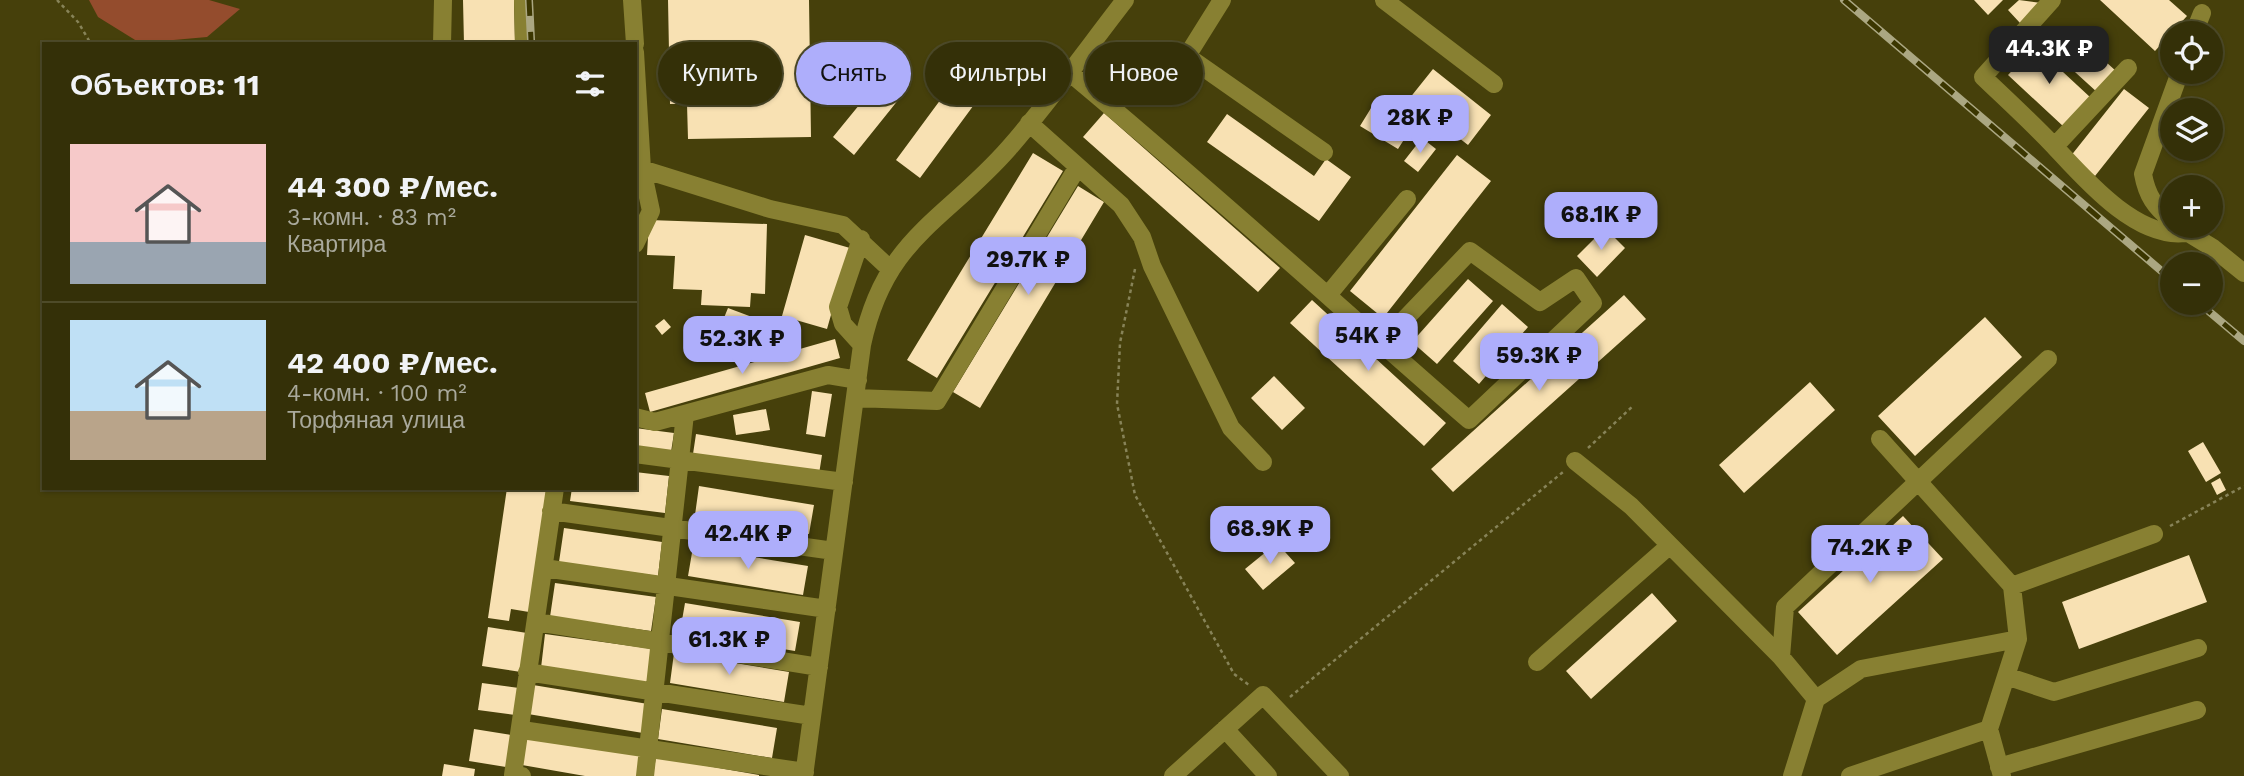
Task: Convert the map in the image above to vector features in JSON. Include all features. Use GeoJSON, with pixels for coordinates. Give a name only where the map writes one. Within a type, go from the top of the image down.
{"type":"FeatureCollection","features":[{"type":"Feature","properties":{"kind":"street"},"geometry":{"type":"LineString","coordinates":[[442,42],[443,0]]}},
{"type":"Feature","properties":{"kind":"street"},"geometry":{"type":"LineString","coordinates":[[523,0],[524,42]]}},
{"type":"Feature","properties":{"kind":"street"},"geometry":{"type":"LineString","coordinates":[[632,0],[635,42]]}},
{"type":"Feature","properties":{"kind":"street"},"geometry":{"type":"LineString","coordinates":[[1071,69],[1125,0]]}},
{"type":"Feature","properties":{"kind":"street"},"geometry":{"type":"LineString","coordinates":[[1222,0],[1187,56],[1324,152]]}},
{"type":"Feature","properties":{"kind":"street"},"geometry":{"type":"LineString","coordinates":[[1384,0],[1494,84]]}},
{"type":"Feature","properties":{"kind":"street"},"geometry":{"type":"LineString","coordinates":[[2052,0],[1983,76],[2055,146],[2062,158],[2096,191],[2144,224],[2160,232]]}},
{"type":"Feature","properties":{"kind":"street"},"geometry":{"type":"LineString","coordinates":[[2199,21],[2202,13]]}},
{"type":"Feature","properties":{"kind":"street"},"geometry":{"type":"LineString","coordinates":[[2055,146],[2128,68]]}},
{"type":"Feature","properties":{"kind":"street"},"geometry":{"type":"LineString","coordinates":[[1071,74],[1469,420],[1593,303],[1576,278],[1540,302],[1470,251],[1382,344]]}},
{"type":"Feature","properties":{"kind":"street"},"geometry":{"type":"LineString","coordinates":[[2160,210],[2146,190],[2143,174],[2176,84]]}},
{"type":"Feature","properties":{"kind":"street"},"geometry":{"type":"LineString","coordinates":[[522,730],[804,774],[862,345],[870,313],[890,269],[905,247],[990,167],[1043,105]]}},
{"type":"Feature","properties":{"kind":"street"},"geometry":{"type":"LineString","coordinates":[[637,110],[639,167],[651,211],[637,240]]}},
{"type":"Feature","properties":{"kind":"street"},"geometry":{"type":"LineString","coordinates":[[1029,122],[1121,205],[1142,236],[1152,266],[1231,428],[1263,462]]}},
{"type":"Feature","properties":{"kind":"street"},"geometry":{"type":"LineString","coordinates":[[639,167],[770,209],[830,220],[843,225],[890,269]]}},
{"type":"Feature","properties":{"kind":"street"},"geometry":{"type":"LineString","coordinates":[[637,418],[655,422],[828,375],[856,389],[937,401],[1077,168]]}},
{"type":"Feature","properties":{"kind":"street"},"geometry":{"type":"LineString","coordinates":[[1328,295],[1407,199]]}},
{"type":"Feature","properties":{"kind":"street"},"geometry":{"type":"LineString","coordinates":[[2197,238],[2244,273]]}},
{"type":"Feature","properties":{"kind":"street"},"geometry":{"type":"LineString","coordinates":[[861,239],[838,307],[843,324],[862,345]]}},
{"type":"Feature","properties":{"kind":"street"},"geometry":{"type":"LineString","coordinates":[[1781,657],[1785,607],[2048,359]]}},
{"type":"Feature","properties":{"kind":"street"},"geometry":{"type":"LineString","coordinates":[[645,776],[685,414]]}},
{"type":"Feature","properties":{"kind":"street"},"geometry":{"type":"LineString","coordinates":[[1880,439],[2012,586],[2018,639],[1989,729],[2000,772],[2197,710]]}},
{"type":"Feature","properties":{"kind":"street"},"geometry":{"type":"LineString","coordinates":[[637,454],[844,482]]}},
{"type":"Feature","properties":{"kind":"street"},"geometry":{"type":"LineString","coordinates":[[1575,461],[1631,506],[1781,657],[1816,699]]}},
{"type":"Feature","properties":{"kind":"street"},"geometry":{"type":"LineString","coordinates":[[522,776],[513,775],[522,730],[527,672],[555,490]]}},
{"type":"Feature","properties":{"kind":"street"},"geometry":{"type":"LineString","coordinates":[[551,511],[835,551]]}},
{"type":"Feature","properties":{"kind":"street"},"geometry":{"type":"LineString","coordinates":[[2012,586],[2154,534]]}},
{"type":"Feature","properties":{"kind":"street"},"geometry":{"type":"LineString","coordinates":[[1537,663],[1669,546]]}},
{"type":"Feature","properties":{"kind":"street"},"geometry":{"type":"LineString","coordinates":[[544,568],[827,609]]}},
{"type":"Feature","properties":{"kind":"street"},"geometry":{"type":"LineString","coordinates":[[536,622],[819,667]]}},
{"type":"Feature","properties":{"kind":"street"},"geometry":{"type":"LineString","coordinates":[[1792,776],[1816,699],[1861,669],[2018,639]]}},
{"type":"Feature","properties":{"kind":"street"},"geometry":{"type":"LineString","coordinates":[[2006,677],[2054,692],[2198,648]]}},
{"type":"Feature","properties":{"kind":"street"},"geometry":{"type":"LineString","coordinates":[[527,672],[812,716]]}},
{"type":"Feature","properties":{"kind":"street"},"geometry":{"type":"LineString","coordinates":[[1173,776],[1263,695],[1340,776]]}},
{"type":"Feature","properties":{"kind":"street"},"geometry":{"type":"LineString","coordinates":[[1225,729],[1268,776]]}},
{"type":"Feature","properties":{"kind":"street"},"geometry":{"type":"LineString","coordinates":[[1850,776],[1989,729]]}},
{"type":"Feature","properties":{"kind":"path"},"geometry":{"type":"LineString","coordinates":[[57,0],[78,22],[90,42]]}},
{"type":"Feature","properties":{"kind":"path"},"geometry":{"type":"LineString","coordinates":[[1142,236],[1120,343],[1117,404],[1135,495],[1234,674],[1263,695]]}},
{"type":"Feature","properties":{"kind":"path"},"geometry":{"type":"LineString","coordinates":[[1276,709],[1575,461],[1634,405]]}},
{"type":"Feature","properties":{"kind":"path"},"geometry":{"type":"LineString","coordinates":[[2154,534],[2244,486]]}},
{"type":"Feature","properties":{"kind":"shaded area"},"geometry":{"type":"Polygon","coordinates":[[[89,0],[209,0],[240,9],[207,37],[151,42],[138,42],[98,17],[89,0]]]}},
{"type":"Feature","properties":{"kind":"building"},"geometry":{"type":"Polygon","coordinates":[[[463,0],[514,0],[515,42],[464,42],[463,0]]]}},
{"type":"Feature","properties":{"kind":"building"},"geometry":{"type":"Polygon","coordinates":[[[668,0],[809,0],[810,42],[796,42],[796,105],[811,105],[811,137],[688,139],[687,105],[782,105],[782,42],[669,42],[668,0]]]}},
{"type":"Feature","properties":{"kind":"building"},"geometry":{"type":"Polygon","coordinates":[[[1974,0],[2003,0],[1988,15],[1974,0]]]}},
{"type":"Feature","properties":{"kind":"building"},"geometry":{"type":"Polygon","coordinates":[[[2019,0],[2041,3],[2020,23],[2008,10],[2019,0]]]}},
{"type":"Feature","properties":{"kind":"building"},"geometry":{"type":"Polygon","coordinates":[[[2100,0],[2169,0],[2187,16],[2182,21],[2160,21],[2160,46],[2155,51],[2100,0]]]}},
{"type":"Feature","properties":{"kind":"building"},"geometry":{"type":"Polygon","coordinates":[[[2072,31],[2117,72],[2098,93],[2053,52],[2072,31]]]}},
{"type":"Feature","properties":{"kind":"building"},"geometry":{"type":"Polygon","coordinates":[[[2035,46],[2091,98],[2064,127],[2008,75],[2035,46]]]}},
{"type":"Feature","properties":{"kind":"building"},"geometry":{"type":"Polygon","coordinates":[[[1433,69],[1491,115],[1468,145],[1409,99],[1433,69]]]}},
{"type":"Feature","properties":{"kind":"building"},"geometry":{"type":"Polygon","coordinates":[[[2124,89],[2149,108],[2095,176],[2070,157],[2124,89]]]}},
{"type":"Feature","properties":{"kind":"building"},"geometry":{"type":"Polygon","coordinates":[[[1376,100],[1414,124],[1398,149],[1360,126],[1376,100]]]}},
{"type":"Feature","properties":{"kind":"building"},"geometry":{"type":"Polygon","coordinates":[[[859,105],[894,105],[854,155],[833,137],[859,105]]]}},
{"type":"Feature","properties":{"kind":"building"},"geometry":{"type":"Polygon","coordinates":[[[937,105],[974,105],[920,178],[896,160],[937,105]]]}},
{"type":"Feature","properties":{"kind":"building"},"geometry":{"type":"Polygon","coordinates":[[[1104,113],[1280,268],[1258,292],[1083,137],[1104,113]]]}},
{"type":"Feature","properties":{"kind":"building"},"geometry":{"type":"Polygon","coordinates":[[[1227,114],[1314,176],[1326,159],[1351,177],[1319,221],[1207,142],[1227,114]]]}},
{"type":"Feature","properties":{"kind":"building"},"geometry":{"type":"Polygon","coordinates":[[[1422,138],[1436,149],[1418,172],[1404,161],[1422,138]]]}},
{"type":"Feature","properties":{"kind":"building"},"geometry":{"type":"Polygon","coordinates":[[[1033,153],[1063,171],[937,378],[907,360],[1033,153]]]}},
{"type":"Feature","properties":{"kind":"building"},"geometry":{"type":"Polygon","coordinates":[[[1457,155],[1491,181],[1383,318],[1350,291],[1457,155]]]}},
{"type":"Feature","properties":{"kind":"building"},"geometry":{"type":"Polygon","coordinates":[[[1078,186],[1104,202],[980,408],[953,392],[1078,186]]]}},
{"type":"Feature","properties":{"kind":"building"},"geometry":{"type":"Polygon","coordinates":[[[649,220],[767,224],[765,294],[751,293],[750,307],[701,305],[702,290],[673,289],[675,256],[647,255],[649,220]]]}},
{"type":"Feature","properties":{"kind":"building"},"geometry":{"type":"Polygon","coordinates":[[[1605,228],[1625,248],[1597,277],[1577,256],[1605,228]]]}},
{"type":"Feature","properties":{"kind":"building"},"geometry":{"type":"Polygon","coordinates":[[[805,235],[850,248],[827,329],[782,316],[805,235]]]}},
{"type":"Feature","properties":{"kind":"building"},"geometry":{"type":"Polygon","coordinates":[[[1468,279],[1493,301],[1437,364],[1412,342],[1468,279]]]}},
{"type":"Feature","properties":{"kind":"building"},"geometry":{"type":"Polygon","coordinates":[[[1624,295],[1646,319],[1453,492],[1431,469],[1624,295]]]}},
{"type":"Feature","properties":{"kind":"building"},"geometry":{"type":"Polygon","coordinates":[[[1312,300],[1446,423],[1424,446],[1290,323],[1312,300]]]}},
{"type":"Feature","properties":{"kind":"building"},"geometry":{"type":"Polygon","coordinates":[[[1502,304],[1528,327],[1479,384],[1453,361],[1502,304]]]}},
{"type":"Feature","properties":{"kind":"building"},"geometry":{"type":"Polygon","coordinates":[[[728,308],[752,317],[741,345],[717,335],[728,308]]]}},
{"type":"Feature","properties":{"kind":"building"},"geometry":{"type":"Polygon","coordinates":[[[1985,317],[2022,357],[1915,456],[1878,416],[1985,317]]]}},
{"type":"Feature","properties":{"kind":"building"},"geometry":{"type":"Polygon","coordinates":[[[664,319],[671,327],[662,335],[655,326],[664,319]]]}},
{"type":"Feature","properties":{"kind":"building"},"geometry":{"type":"Polygon","coordinates":[[[835,339],[840,358],[650,412],[645,393],[835,339]]]}},
{"type":"Feature","properties":{"kind":"building"},"geometry":{"type":"Polygon","coordinates":[[[1274,376],[1305,408],[1282,430],[1251,398],[1274,376]]]}},
{"type":"Feature","properties":{"kind":"building"},"geometry":{"type":"Polygon","coordinates":[[[1810,382],[1835,410],[1744,493],[1719,465],[1810,382]]]}},
{"type":"Feature","properties":{"kind":"building"},"geometry":{"type":"Polygon","coordinates":[[[812,391],[832,394],[825,437],[806,434],[812,391]]]}},
{"type":"Feature","properties":{"kind":"building"},"geometry":{"type":"Polygon","coordinates":[[[766,409],[770,430],[736,435],[733,415],[766,409]]]}},
{"type":"Feature","properties":{"kind":"building"},"geometry":{"type":"Polygon","coordinates":[[[637,428],[674,433],[671,452],[637,447],[637,428]]]}},
{"type":"Feature","properties":{"kind":"building"},"geometry":{"type":"Polygon","coordinates":[[[696,434],[822,455],[819,474],[693,454],[696,434]]]}},
{"type":"Feature","properties":{"kind":"building"},"geometry":{"type":"Polygon","coordinates":[[[2203,442],[2221,473],[2206,482],[2188,451],[2203,442]]]}},
{"type":"Feature","properties":{"kind":"building"},"geometry":{"type":"Polygon","coordinates":[[[637,472],[669,476],[665,513],[570,501],[572,490],[637,490],[637,472]]]}},
{"type":"Feature","properties":{"kind":"building"},"geometry":{"type":"Polygon","coordinates":[[[2220,478],[2226,490],[2217,495],[2211,483],[2220,478]]]}},
{"type":"Feature","properties":{"kind":"building"},"geometry":{"type":"Polygon","coordinates":[[[699,486],[814,505],[809,534],[695,515],[699,486]]]}},
{"type":"Feature","properties":{"kind":"building"},"geometry":{"type":"Polygon","coordinates":[[[507,490],[548,490],[529,612],[511,609],[509,621],[488,618],[507,490]]]}},
{"type":"Feature","properties":{"kind":"building"},"geometry":{"type":"Polygon","coordinates":[[[1903,516],[1943,559],[1837,655],[1798,612],[1903,516]]]}},
{"type":"Feature","properties":{"kind":"building"},"geometry":{"type":"Polygon","coordinates":[[[564,528],[662,542],[658,576],[559,562],[564,528]]]}},
{"type":"Feature","properties":{"kind":"building"},"geometry":{"type":"Polygon","coordinates":[[[1277,543],[1295,563],[1263,590],[1245,569],[1277,543]]]}},
{"type":"Feature","properties":{"kind":"building"},"geometry":{"type":"Polygon","coordinates":[[[693,547],[808,566],[803,595],[688,576],[693,547]]]}},
{"type":"Feature","properties":{"kind":"building"},"geometry":{"type":"Polygon","coordinates":[[[2189,555],[2207,602],[2079,649],[2062,602],[2189,555]]]}},
{"type":"Feature","properties":{"kind":"building"},"geometry":{"type":"Polygon","coordinates":[[[555,583],[656,597],[651,631],[550,617],[555,583]]]}},
{"type":"Feature","properties":{"kind":"building"},"geometry":{"type":"Polygon","coordinates":[[[1652,593],[1677,621],[1591,699],[1566,671],[1652,593]]]}},
{"type":"Feature","properties":{"kind":"building"},"geometry":{"type":"Polygon","coordinates":[[[685,603],[800,622],[795,651],[680,632],[685,603]]]}},
{"type":"Feature","properties":{"kind":"building"},"geometry":{"type":"Polygon","coordinates":[[[488,627],[527,633],[521,672],[482,666],[488,627]]]}},
{"type":"Feature","properties":{"kind":"building"},"geometry":{"type":"Polygon","coordinates":[[[545,634],[653,649],[648,683],[541,668],[545,634]]]}},
{"type":"Feature","properties":{"kind":"building"},"geometry":{"type":"Polygon","coordinates":[[[674,653],[789,672],[784,702],[670,683],[674,653]]]}},
{"type":"Feature","properties":{"kind":"building"},"geometry":{"type":"Polygon","coordinates":[[[482,683],[519,688],[515,715],[478,710],[482,683]]]}},
{"type":"Feature","properties":{"kind":"building"},"geometry":{"type":"Polygon","coordinates":[[[533,685],[648,704],[643,733],[528,714],[533,685]]]}},
{"type":"Feature","properties":{"kind":"building"},"geometry":{"type":"Polygon","coordinates":[[[662,709],[777,728],[772,758],[658,739],[662,709]]]}},
{"type":"Feature","properties":{"kind":"building"},"geometry":{"type":"Polygon","coordinates":[[[474,729],[511,735],[506,767],[469,761],[474,729]]]}},
{"type":"Feature","properties":{"kind":"building"},"geometry":{"type":"Polygon","coordinates":[[[527,736],[641,755],[638,776],[585,776],[522,765],[527,736]]]}},
{"type":"Feature","properties":{"kind":"building"},"geometry":{"type":"Polygon","coordinates":[[[656,757],[759,775],[759,776],[653,776],[656,757]]]}},
{"type":"Feature","properties":{"kind":"building"},"geometry":{"type":"Polygon","coordinates":[[[444,764],[475,769],[474,776],[442,776],[444,764]]]}},
{"type":"Feature","properties":{"kind":"railway"},"geometry":{"type":"LineString","coordinates":[[529,0],[531,40]]}},
{"type":"Feature","properties":{"kind":"railway"},"geometry":{"type":"LineString","coordinates":[[1844,0],[2160,270]]}},
{"type":"Feature","properties":{"kind":"railway"},"geometry":{"type":"LineString","coordinates":[[2213,315],[2244,341]]}}]}
